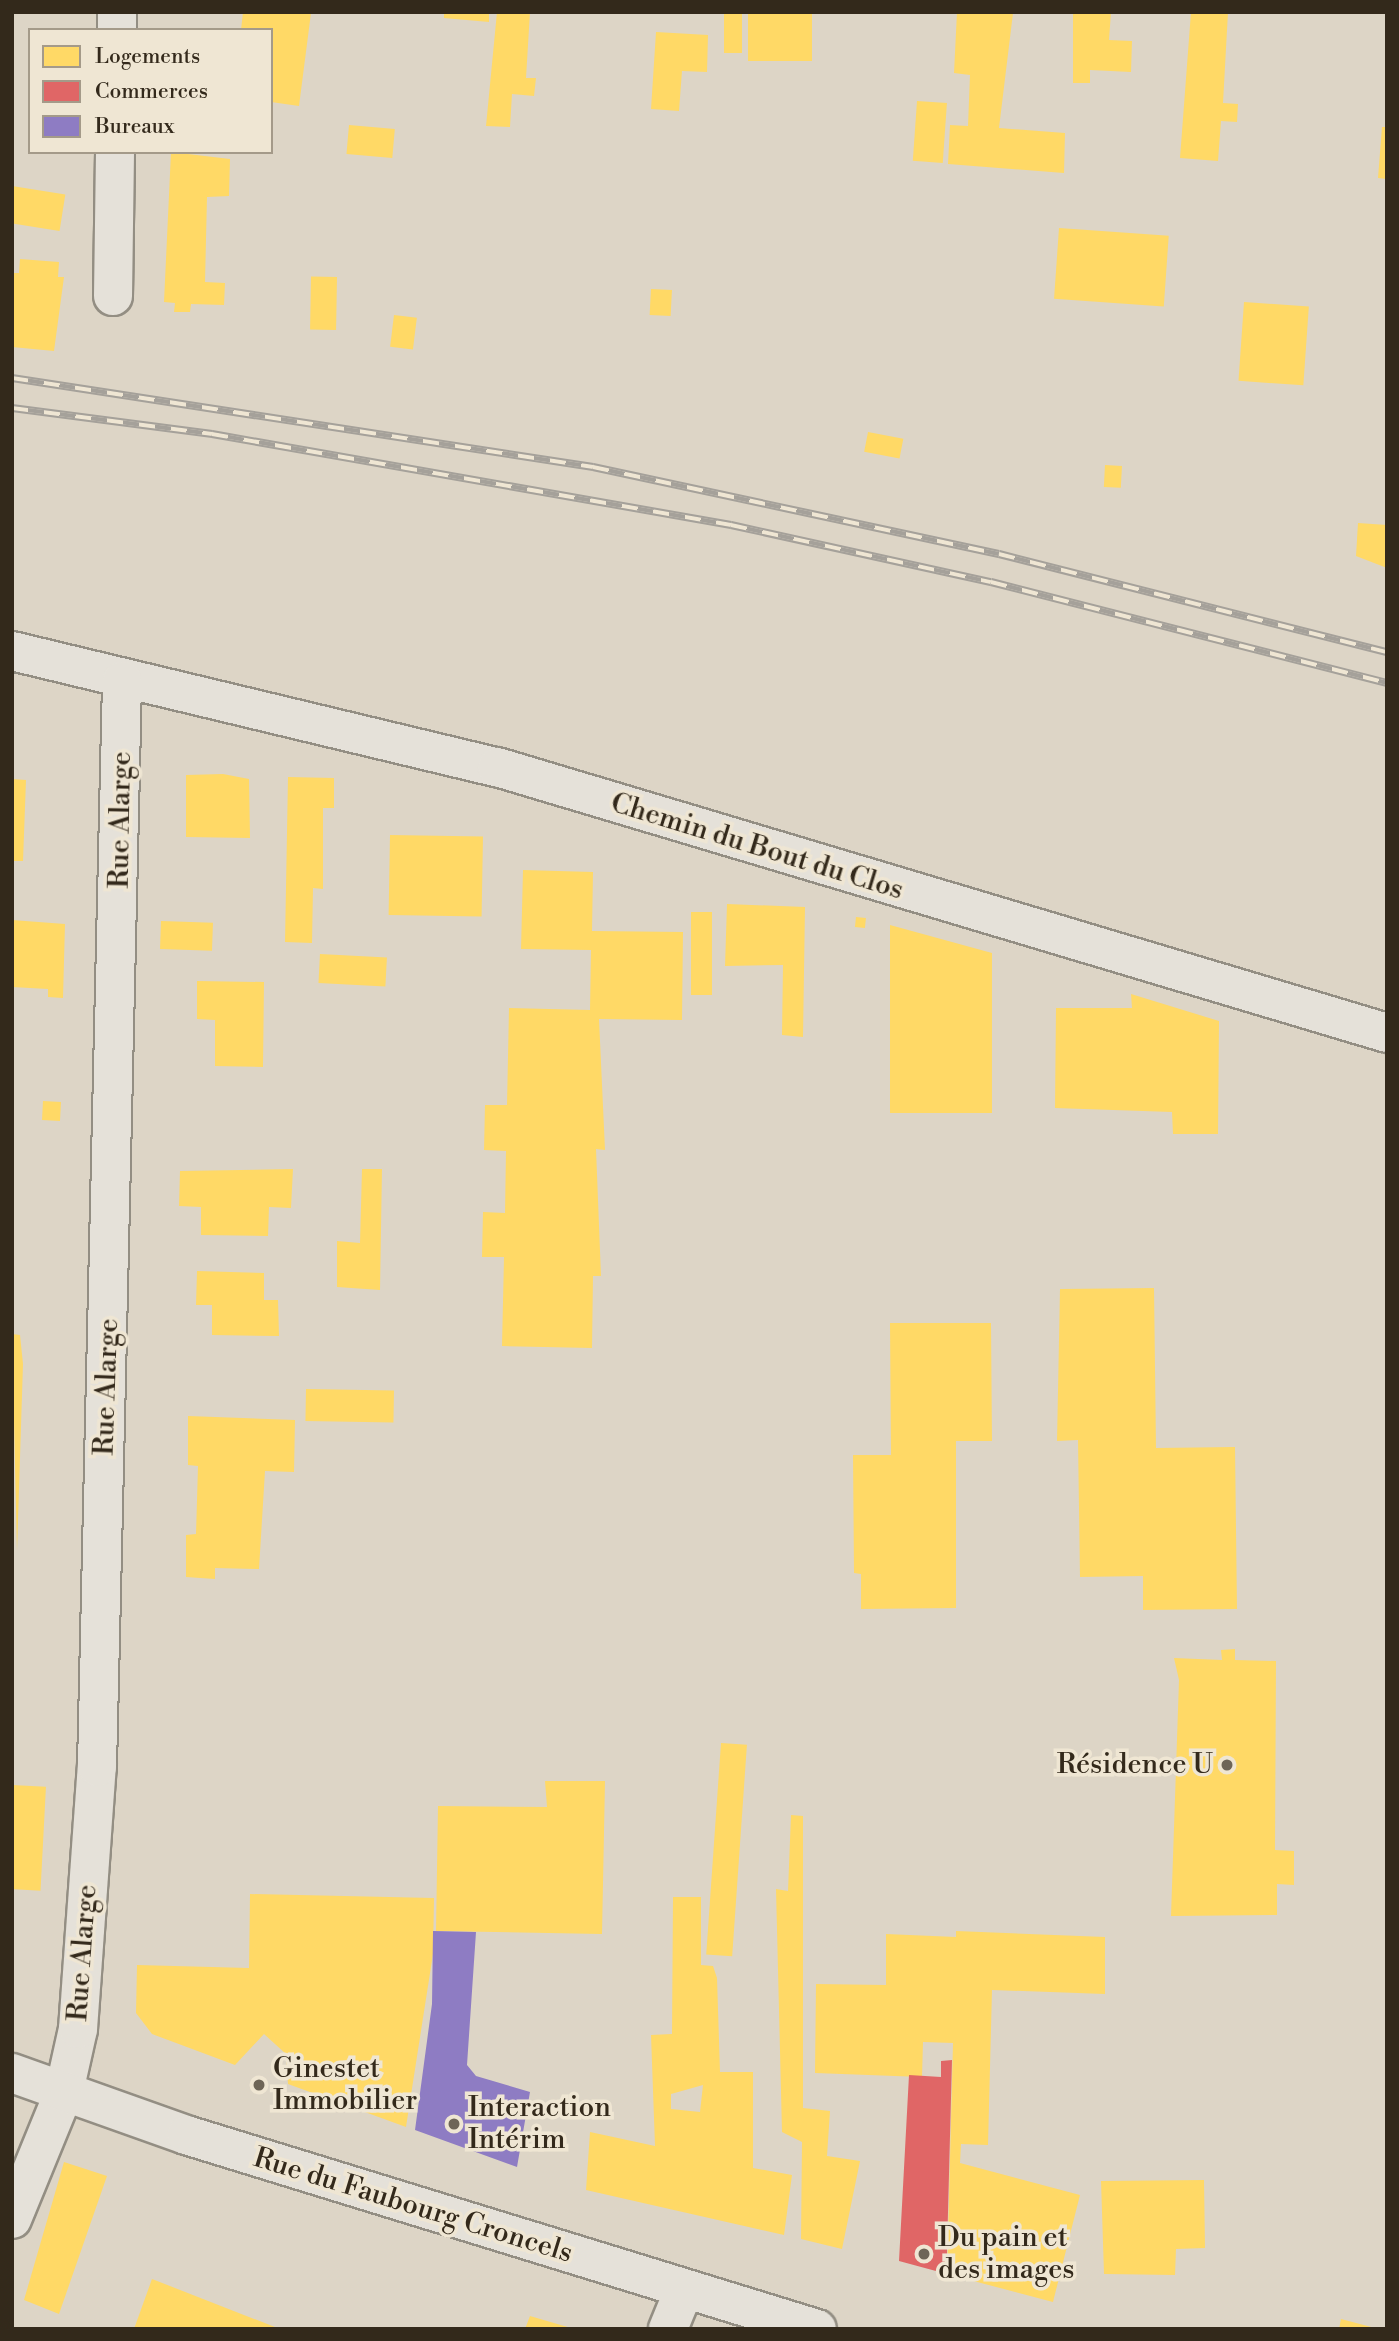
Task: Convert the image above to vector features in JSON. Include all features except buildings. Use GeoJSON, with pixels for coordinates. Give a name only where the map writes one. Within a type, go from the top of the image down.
{"type":"FeatureCollection","features":[{"type":"Feature","properties":{"kind":"street"},"geometry":{"type":"LineString","coordinates":[[113,296],[115,154]]}},
{"type":"Feature","properties":{"kind":"street","name":"Chemin du Bout du Clos"},"geometry":{"type":"LineString","coordinates":[[12,651],[122,680],[497,767],[1387,1033]]}},
{"type":"Feature","properties":{"kind":"street","name":"Rue Alarge"},"geometry":{"type":"LineString","coordinates":[[12,2219],[64,2092],[78,2029],[97,1767],[122,680]]}},
{"type":"Feature","properties":{"kind":"street","name":"Rue du Faubourg Croncels"},"geometry":{"type":"LineString","coordinates":[[12,2073],[795,2326]]}},
{"type":"Feature","properties":{"kind":"street"},"geometry":{"type":"LineString","coordinates":[[668,2329],[684,2290]]}},
{"type":"Feature","properties":{"kind":"railway"},"geometry":{"type":"LineString","coordinates":[[12,378],[593,467],[999,554],[1387,652]]}},
{"type":"Feature","properties":{"kind":"railway"},"geometry":{"type":"LineString","coordinates":[[12,408],[212,434],[731,525],[991,582],[1387,683]]}},
{"type":"Feature","properties":{"kind":"place","name":"Résidence U"},"geometry":{"type":"Point","coordinates":[1227,1765]}},
{"type":"Feature","properties":{"kind":"place","name":"Ginestet Immobilier"},"geometry":{"type":"Point","coordinates":[259,2085]}},
{"type":"Feature","properties":{"kind":"place","name":"Interaction Intérim"},"geometry":{"type":"Point","coordinates":[454,2124]}},
{"type":"Feature","properties":{"kind":"place","name":"Du pain et des images"},"geometry":{"type":"Point","coordinates":[924,2254]}}]}
